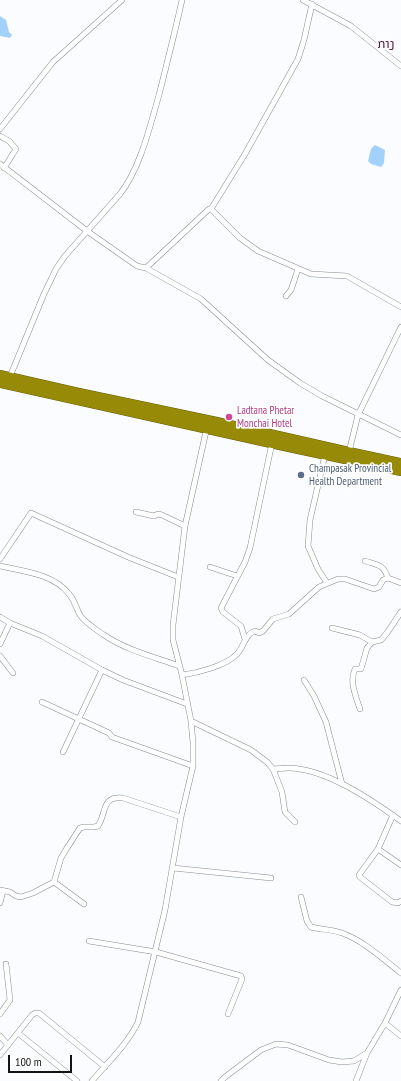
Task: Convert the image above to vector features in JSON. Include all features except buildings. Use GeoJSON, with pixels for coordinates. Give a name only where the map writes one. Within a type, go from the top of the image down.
{"type":"FeatureCollection","features":[{"type":"Feature","properties":{"kind":"highway"},"geometry":{"type":"LineString","coordinates":[[0,375],[5,382],[152,409],[272,443],[401,470]]}},
{"type":"Feature","properties":{"kind":"highway"},"geometry":{"type":"LineString","coordinates":[[207,424],[401,462]]}},
{"type":"Feature","properties":{"kind":"street"},"geometry":{"type":"LineString","coordinates":[[0,129],[53,62],[122,0]]}},
{"type":"Feature","properties":{"kind":"street"},"geometry":{"type":"LineString","coordinates":[[5,382],[56,269],[65,256],[128,184],[140,155],[153,115],[173,41],[182,0]]}},
{"type":"Feature","properties":{"kind":"street"},"geometry":{"type":"LineString","coordinates":[[303,0],[351,26],[401,66]]}},
{"type":"Feature","properties":{"kind":"street"},"geometry":{"type":"LineString","coordinates":[[146,268],[209,209],[211,209],[245,154],[298,59],[312,4]]}},
{"type":"Feature","properties":{"kind":"street"},"geometry":{"type":"LineString","coordinates":[[0,136],[9,141],[16,149],[2,166],[88,231],[137,266],[146,268],[202,299],[260,353],[287,374],[322,396],[401,435]]}},
{"type":"Feature","properties":{"kind":"street"},"geometry":{"type":"LineString","coordinates":[[211,209],[250,246],[258,251],[311,274],[347,276],[401,306]]}},
{"type":"Feature","properties":{"kind":"street"},"geometry":{"type":"LineString","coordinates":[[286,296],[291,290],[298,269]]}},
{"type":"Feature","properties":{"kind":"street"},"geometry":{"type":"LineString","coordinates":[[349,452],[358,415],[401,327]]}},
{"type":"Feature","properties":{"kind":"street"},"geometry":{"type":"LineString","coordinates":[[94,1080],[116,1054],[136,1026],[156,952],[173,868],[181,816],[193,766],[194,743],[191,721],[173,640],[173,632],[178,577],[185,526],[207,424]]}},
{"type":"Feature","properties":{"kind":"street"},"geometry":{"type":"LineString","coordinates":[[245,639],[241,626],[223,612],[221,608],[250,548],[272,443]]}},
{"type":"Feature","properties":{"kind":"street"},"geometry":{"type":"LineString","coordinates":[[325,455],[310,520],[308,546],[318,569],[327,583]]}},
{"type":"Feature","properties":{"kind":"street"},"geometry":{"type":"LineString","coordinates":[[136,512],[154,516],[158,514],[162,515],[185,526]]}},
{"type":"Feature","properties":{"kind":"street"},"geometry":{"type":"LineString","coordinates":[[0,558],[31,513],[128,557],[178,577]]}},
{"type":"Feature","properties":{"kind":"street"},"geometry":{"type":"LineString","coordinates":[[365,561],[385,569],[388,578]]}},
{"type":"Feature","properties":{"kind":"street"},"geometry":{"type":"LineString","coordinates":[[0,566],[32,573],[60,584],[76,603],[80,616],[104,635],[122,645],[179,666]]}},
{"type":"Feature","properties":{"kind":"street"},"geometry":{"type":"LineString","coordinates":[[210,567],[237,576]]}},
{"type":"Feature","properties":{"kind":"street"},"geometry":{"type":"LineString","coordinates":[[182,675],[198,672],[219,665],[236,656],[242,649],[245,639],[251,632],[255,631],[259,633],[263,631],[273,619],[289,614],[319,587],[327,583],[338,579],[345,579],[374,589],[379,587],[383,580],[388,578],[401,583]]}},
{"type":"Feature","properties":{"kind":"street"},"geometry":{"type":"LineString","coordinates":[[360,709],[352,679],[355,669],[361,669],[367,648],[372,642],[381,640],[401,612]]}},
{"type":"Feature","properties":{"kind":"street"},"geometry":{"type":"LineString","coordinates":[[0,617],[10,623],[42,636],[102,670],[123,680],[187,704]]}},
{"type":"Feature","properties":{"kind":"street"},"geometry":{"type":"LineString","coordinates":[[0,644],[10,623]]}},
{"type":"Feature","properties":{"kind":"street"},"geometry":{"type":"LineString","coordinates":[[332,628],[360,635],[372,642]]}},
{"type":"Feature","properties":{"kind":"street"},"geometry":{"type":"LineString","coordinates":[[0,656],[13,673]]}},
{"type":"Feature","properties":{"kind":"street"},"geometry":{"type":"LineString","coordinates":[[63,752],[102,670]]}},
{"type":"Feature","properties":{"kind":"street"},"geometry":{"type":"LineString","coordinates":[[304,680],[314,696],[326,722],[342,784]]}},
{"type":"Feature","properties":{"kind":"street"},"geometry":{"type":"LineString","coordinates":[[42,702],[109,733],[112,737],[193,766]]}},
{"type":"Feature","properties":{"kind":"street"},"geometry":{"type":"LineString","coordinates":[[191,721],[251,750],[267,762],[273,769],[282,792],[285,812],[295,822]]}},
{"type":"Feature","properties":{"kind":"street"},"geometry":{"type":"LineString","coordinates":[[273,769],[303,769],[333,779],[401,821]]}},
{"type":"Feature","properties":{"kind":"street"},"geometry":{"type":"LineString","coordinates":[[0,903],[2,891],[10,892],[21,897],[33,893],[54,882],[61,858],[80,828],[84,826],[98,826],[101,822],[104,810],[110,800],[115,797],[123,798],[181,816]]}},
{"type":"Feature","properties":{"kind":"street"},"geometry":{"type":"LineString","coordinates":[[393,816],[378,849],[359,875],[392,902],[398,903],[401,901]]}},
{"type":"Feature","properties":{"kind":"street"},"geometry":{"type":"LineString","coordinates":[[378,849],[401,865]]}},
{"type":"Feature","properties":{"kind":"street"},"geometry":{"type":"LineString","coordinates":[[173,868],[272,878]]}},
{"type":"Feature","properties":{"kind":"street"},"geometry":{"type":"LineString","coordinates":[[54,882],[84,904]]}},
{"type":"Feature","properties":{"kind":"street"},"geometry":{"type":"LineString","coordinates":[[301,897],[307,921],[311,927],[332,930],[349,936],[375,953],[401,973]]}},
{"type":"Feature","properties":{"kind":"street"},"geometry":{"type":"LineString","coordinates":[[89,941],[156,952],[229,971],[241,976],[242,979],[228,1014]]}},
{"type":"Feature","properties":{"kind":"street"},"geometry":{"type":"LineString","coordinates":[[0,1014],[10,1000],[6,964]]}},
{"type":"Feature","properties":{"kind":"street"},"geometry":{"type":"LineString","coordinates":[[356,1081],[367,1053],[385,1023],[401,990]]}},
{"type":"Feature","properties":{"kind":"street"},"geometry":{"type":"LineString","coordinates":[[0,1055],[32,1015],[39,1013],[105,1067]]}},
{"type":"Feature","properties":{"kind":"street"},"geometry":{"type":"LineString","coordinates":[[385,1023],[401,1036]]}},
{"type":"Feature","properties":{"kind":"street"},"geometry":{"type":"LineString","coordinates":[[18,1033],[77,1081]]}},
{"type":"Feature","properties":{"kind":"street"},"geometry":{"type":"LineString","coordinates":[[0,1036],[8,1045]]}},
{"type":"Feature","properties":{"kind":"street"},"geometry":{"type":"LineString","coordinates":[[221,1081],[261,1050],[276,1044],[288,1044],[329,1060],[342,1062],[354,1061],[367,1053]]}},
{"type":"Feature","properties":{"kind":"water"},"geometry":{"type":"Polygon","coordinates":[[[0,16],[6,20],[9,32],[12,35],[10,38],[0,36],[0,16]]]}},
{"type":"Feature","properties":{"kind":"water"},"geometry":{"type":"Polygon","coordinates":[[[375,145],[385,150],[384,163],[381,167],[371,164],[368,161],[371,149],[375,145]]]}},
{"type":"Feature","properties":{"kind":"place","name":"Ladtana Phetar Monchai Hotel"},"geometry":{"type":"Point","coordinates":[229,417]}},
{"type":"Feature","properties":{"kind":"place","name":"Champasak Provincial Health Department"},"geometry":{"type":"Point","coordinates":[301,475]}},
{"type":"Feature","properties":{"kind":"district","name":"ກາງ"},"geometry":{"type":"Point","coordinates":[386,44]}}]}
